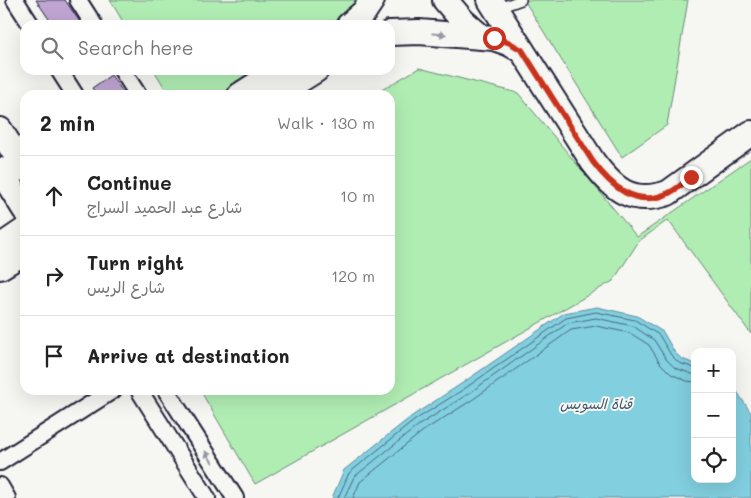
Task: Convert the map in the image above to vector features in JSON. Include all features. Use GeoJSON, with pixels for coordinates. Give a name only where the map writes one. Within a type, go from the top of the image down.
{"type":"FeatureCollection","features":[{"type":"Feature","properties":{"kind":"street"},"geometry":{"type":"LineString","coordinates":[[15,0],[27,20]]}},
{"type":"Feature","properties":{"kind":"street"},"geometry":{"type":"LineString","coordinates":[[78,0],[91,20]]}},
{"type":"Feature","properties":{"kind":"street"},"geometry":{"type":"LineString","coordinates":[[357,20],[372,0]]}},
{"type":"Feature","properties":{"kind":"street"},"geometry":{"type":"LineString","coordinates":[[445,0],[463,21],[480,36]]}},
{"type":"Feature","properties":{"kind":"street"},"geometry":{"type":"LineString","coordinates":[[493,5],[593,162],[605,178],[628,194],[641,198],[655,197],[668,193],[751,133]]}},
{"type":"Feature","properties":{"kind":"street"},"geometry":{"type":"LineString","coordinates":[[395,33],[419,32],[480,36],[508,42],[522,50]]}},
{"type":"Feature","properties":{"kind":"street"},"geometry":{"type":"LineString","coordinates":[[62,75],[72,90]]}},
{"type":"Feature","properties":{"kind":"street"},"geometry":{"type":"LineString","coordinates":[[125,75],[135,90]]}},
{"type":"Feature","properties":{"kind":"street"},"geometry":{"type":"LineString","coordinates":[[248,90],[271,75]]}},
{"type":"Feature","properties":{"kind":"street"},"geometry":{"type":"LineString","coordinates":[[284,90],[308,75]]}},
{"type":"Feature","properties":{"kind":"street"},"geometry":{"type":"LineString","coordinates":[[0,130],[20,193]]}},
{"type":"Feature","properties":{"kind":"street"},"geometry":{"type":"LineString","coordinates":[[0,247],[20,233]]}},
{"type":"Feature","properties":{"kind":"street"},"geometry":{"type":"LineString","coordinates":[[0,268],[20,255]]}},
{"type":"Feature","properties":{"kind":"street"},"geometry":{"type":"LineString","coordinates":[[0,462],[105,395]]}},
{"type":"Feature","properties":{"kind":"street"},"geometry":{"type":"LineString","coordinates":[[142,395],[208,498]]}},
{"type":"Feature","properties":{"kind":"street"},"geometry":{"type":"LineString","coordinates":[[169,395],[235,498]]}},
{"type":"Feature","properties":{"kind":"street"},"geometry":{"type":"LineString","coordinates":[[0,486],[7,498]]}},
{"type":"Feature","properties":{"kind":"lane"},"geometry":{"type":"LineString","coordinates":[[493,5],[521,0]]}},
{"type":"Feature","properties":{"kind":"green space"},"geometry":{"type":"Polygon","coordinates":[[[110,0],[370,0],[345,20],[122,20],[110,0]]]}},
{"type":"Feature","properties":{"kind":"green space"},"geometry":{"type":"Polygon","coordinates":[[[524,0],[688,0],[667,125],[622,157],[524,0]]]}},
{"type":"Feature","properties":{"kind":"green space"},"geometry":{"type":"Polygon","coordinates":[[[419,68],[518,93],[637,237],[751,158],[751,334],[668,220],[639,241],[613,281],[255,484],[203,395],[395,395],[395,90],[382,90],[419,68]]]}},
{"type":"Feature","properties":{"kind":"green space"},"geometry":{"type":"Polygon","coordinates":[[[157,75],[258,75],[233,90],[166,90],[157,75]]]}},
{"type":"Feature","properties":{"kind":"water","name":"قناة السويس"},"geometry":{"type":"Polygon","coordinates":[[[597,307],[637,316],[663,332],[675,353],[682,359],[691,362],[691,483],[736,483],[736,390],[751,413],[751,498],[332,498],[344,470],[412,416],[564,313],[597,307]]]}},
{"type":"Feature","properties":{"kind":"building"},"geometry":{"type":"Polygon","coordinates":[[[36,0],[65,0],[79,20],[50,20],[36,0]]]}},
{"type":"Feature","properties":{"kind":"building"},"geometry":{"type":"Polygon","coordinates":[[[111,75],[122,90],[93,90],[92,88],[111,75]]]}},
{"type":"Feature","properties":{"kind":"route"},"geometry":{"type":"LineString","coordinates":[[494,38],[508,42],[522,50],[593,162],[605,178],[616,187],[628,194],[641,198],[655,197],[668,193],[691,177]]}}]}
